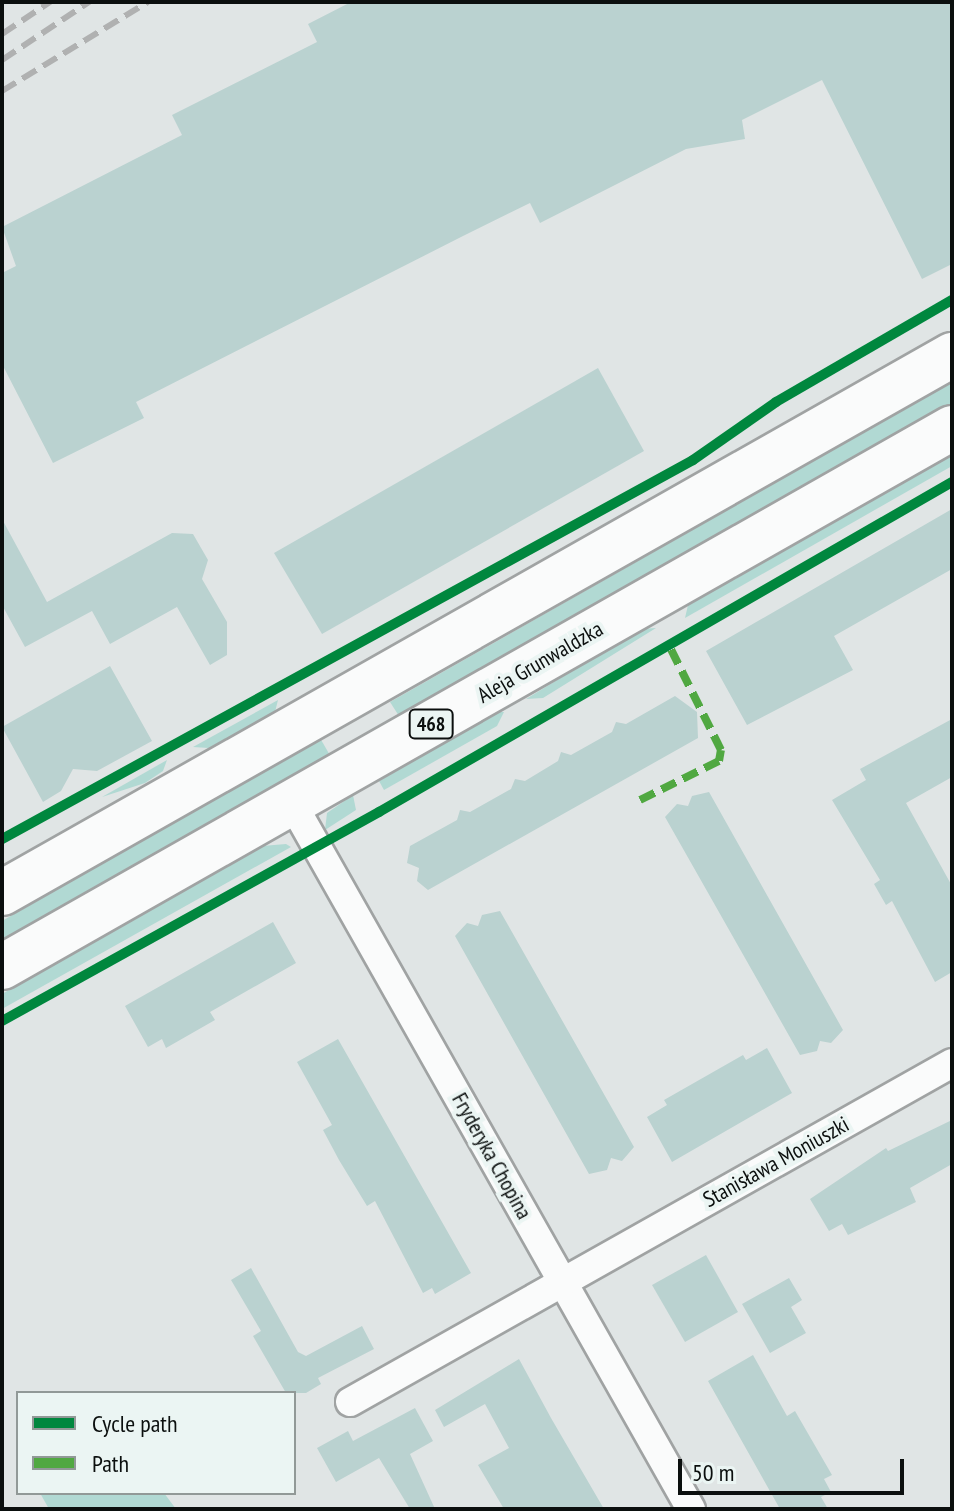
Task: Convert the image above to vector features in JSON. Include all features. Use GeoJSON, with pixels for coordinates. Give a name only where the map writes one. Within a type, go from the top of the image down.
{"type":"FeatureCollection","features":[{"type":"Feature","properties":{"kind":"main road"},"geometry":{"type":"LineString","coordinates":[[2,893],[952,355]]}},
{"type":"Feature","properties":{"kind":"main road","name":"Aleja Grunwaldzka"},"geometry":{"type":"LineString","coordinates":[[2,967],[952,428]]}},
{"type":"Feature","properties":{"kind":"street","name":"Fryderyka Chopina"},"geometry":{"type":"LineString","coordinates":[[292,803],[691,1509]]}},
{"type":"Feature","properties":{"kind":"street","name":"Stanisława Moniuszki"},"geometry":{"type":"LineString","coordinates":[[350,1402],[952,1063]]}},
{"type":"Feature","properties":{"kind":"green space"},"geometry":{"type":"Polygon","coordinates":[[[952,382],[952,403],[399,716],[390,702],[952,382]]]}},
{"type":"Feature","properties":{"kind":"green space"},"geometry":{"type":"Polygon","coordinates":[[[952,455],[952,466],[685,618],[688,605],[952,455]]]}},
{"type":"Feature","properties":{"kind":"green space"},"geometry":{"type":"Polygon","coordinates":[[[656,628],[543,698],[526,699],[641,629],[656,628]]]}},
{"type":"Feature","properties":{"kind":"green space"},"geometry":{"type":"Polygon","coordinates":[[[278,700],[275,712],[209,748],[193,747],[278,700]]]}},
{"type":"Feature","properties":{"kind":"green space"},"geometry":{"type":"Polygon","coordinates":[[[498,712],[504,712],[497,726],[384,790],[379,781],[498,712]]]}},
{"type":"Feature","properties":{"kind":"green space"},"geometry":{"type":"Polygon","coordinates":[[[320,738],[331,757],[2,940],[2,921],[320,738]]]}},
{"type":"Feature","properties":{"kind":"green space"},"geometry":{"type":"Polygon","coordinates":[[[167,760],[163,771],[145,783],[102,797],[167,760]]]}},
{"type":"Feature","properties":{"kind":"green space"},"geometry":{"type":"Polygon","coordinates":[[[353,795],[356,810],[325,830],[327,813],[353,795]]]}},
{"type":"Feature","properties":{"kind":"green space"},"geometry":{"type":"Polygon","coordinates":[[[286,844],[291,847],[2,1009],[2,994],[262,846],[286,844]]]}},
{"type":"Feature","properties":{"kind":"green space"},"geometry":{"type":"Polygon","coordinates":[[[41,1495],[166,1495],[176,1509],[49,1509],[41,1495]]]}},
{"type":"Feature","properties":{"kind":"building"},"geometry":{"type":"Polygon","coordinates":[[[351,2],[952,2],[952,264],[922,279],[822,80],[742,120],[745,139],[686,149],[540,223],[530,203],[463,236],[136,402],[144,418],[53,463],[2,364],[2,273],[16,266],[2,227],[182,135],[172,115],[317,42],[308,24],[351,2]]]}},
{"type":"Feature","properties":{"kind":"building"},"geometry":{"type":"Polygon","coordinates":[[[598,368],[644,451],[322,634],[274,553],[598,368]]]}},
{"type":"Feature","properties":{"kind":"building"},"geometry":{"type":"Polygon","coordinates":[[[952,509],[952,569],[834,636],[853,670],[747,725],[706,651],[952,509]]]}},
{"type":"Feature","properties":{"kind":"building"},"geometry":{"type":"Polygon","coordinates":[[[2,519],[47,602],[172,533],[193,534],[208,560],[202,579],[227,622],[227,655],[210,665],[177,607],[110,644],[92,611],[25,647],[2,605],[2,519]]]}},
{"type":"Feature","properties":{"kind":"building"},"geometry":{"type":"Polygon","coordinates":[[[110,666],[152,741],[97,771],[73,769],[61,791],[43,802],[2,727],[110,666]]]}},
{"type":"Feature","properties":{"kind":"building"},"geometry":{"type":"Polygon","coordinates":[[[675,696],[697,712],[698,738],[428,890],[417,881],[419,868],[407,863],[410,846],[457,820],[460,810],[470,812],[511,789],[515,779],[525,781],[558,761],[561,752],[571,755],[612,732],[616,722],[626,724],[675,696]]]}},
{"type":"Feature","properties":{"kind":"building"},"geometry":{"type":"Polygon","coordinates":[[[952,719],[952,777],[906,803],[952,886],[952,972],[935,982],[892,901],[886,905],[874,884],[880,880],[832,800],[866,780],[860,769],[952,719]]]}},
{"type":"Feature","properties":{"kind":"building"},"geometry":{"type":"Polygon","coordinates":[[[709,792],[843,1030],[831,1043],[820,1041],[817,1051],[800,1055],[665,817],[677,804],[688,806],[692,796],[709,792]]]}},
{"type":"Feature","properties":{"kind":"building"},"geometry":{"type":"Polygon","coordinates":[[[500,911],[634,1147],[622,1161],[611,1158],[607,1170],[589,1174],[455,936],[467,923],[478,926],[482,915],[500,911]]]}},
{"type":"Feature","properties":{"kind":"building"},"geometry":{"type":"Polygon","coordinates":[[[273,922],[296,963],[210,1012],[215,1020],[166,1048],[162,1039],[148,1047],[125,1006],[273,922]]]}},
{"type":"Feature","properties":{"kind":"building"},"geometry":{"type":"Polygon","coordinates":[[[338,1039],[471,1273],[435,1294],[432,1288],[423,1293],[375,1201],[367,1206],[339,1160],[323,1130],[332,1125],[297,1062],[338,1039]]]}},
{"type":"Feature","properties":{"kind":"building"},"geometry":{"type":"Polygon","coordinates":[[[767,1048],[792,1093],[672,1162],[647,1117],[667,1105],[664,1100],[743,1055],[746,1060],[767,1048]]]}},
{"type":"Feature","properties":{"kind":"building"},"geometry":{"type":"Polygon","coordinates":[[[952,1120],[952,1164],[910,1188],[916,1202],[848,1235],[842,1224],[829,1231],[810,1199],[886,1148],[888,1151],[952,1120]]]}},
{"type":"Feature","properties":{"kind":"building"},"geometry":{"type":"Polygon","coordinates":[[[706,1255],[738,1312],[685,1342],[652,1285],[706,1255]]]}},
{"type":"Feature","properties":{"kind":"building"},"geometry":{"type":"Polygon","coordinates":[[[251,1268],[298,1352],[306,1356],[362,1326],[374,1349],[318,1378],[321,1384],[306,1393],[285,1391],[253,1336],[261,1331],[231,1280],[251,1268]]]}},
{"type":"Feature","properties":{"kind":"building"},"geometry":{"type":"Polygon","coordinates":[[[789,1278],[802,1300],[791,1307],[806,1333],[770,1353],[742,1304],[789,1278]]]}},
{"type":"Feature","properties":{"kind":"building"},"geometry":{"type":"Polygon","coordinates":[[[753,1355],[787,1416],[795,1411],[832,1475],[824,1479],[831,1492],[821,1497],[828,1509],[780,1509],[708,1381],[753,1355]]]}},
{"type":"Feature","properties":{"kind":"building"},"geometry":{"type":"Polygon","coordinates":[[[519,1359],[604,1509],[504,1509],[478,1465],[509,1448],[485,1404],[444,1427],[435,1410],[519,1359]]]}},
{"type":"Feature","properties":{"kind":"building"},"geometry":{"type":"Polygon","coordinates":[[[415,1408],[433,1441],[410,1454],[435,1509],[410,1509],[379,1458],[336,1482],[317,1448],[348,1431],[353,1441],[415,1408]]]}},
{"type":"Feature","properties":{"kind":"railway"},"geometry":{"type":"LineString","coordinates":[[2,34],[50,2]]}},
{"type":"Feature","properties":{"kind":"railway"},"geometry":{"type":"LineString","coordinates":[[2,60],[89,2]]}},
{"type":"Feature","properties":{"kind":"railway"},"geometry":{"type":"LineString","coordinates":[[2,91],[148,2]]}},
{"type":"Feature","properties":{"kind":"marked path"},"geometry":{"type":"LineString","coordinates":[[640,800],[719,761],[721,750],[668,643]]}},
{"type":"Feature","properties":{"kind":"cycle path"},"geometry":{"type":"LineString","coordinates":[[2,839],[693,460],[776,402],[952,300]]}},
{"type":"Feature","properties":{"kind":"cycle path"},"geometry":{"type":"LineString","coordinates":[[2,1021],[379,812],[952,482]]}}]}
